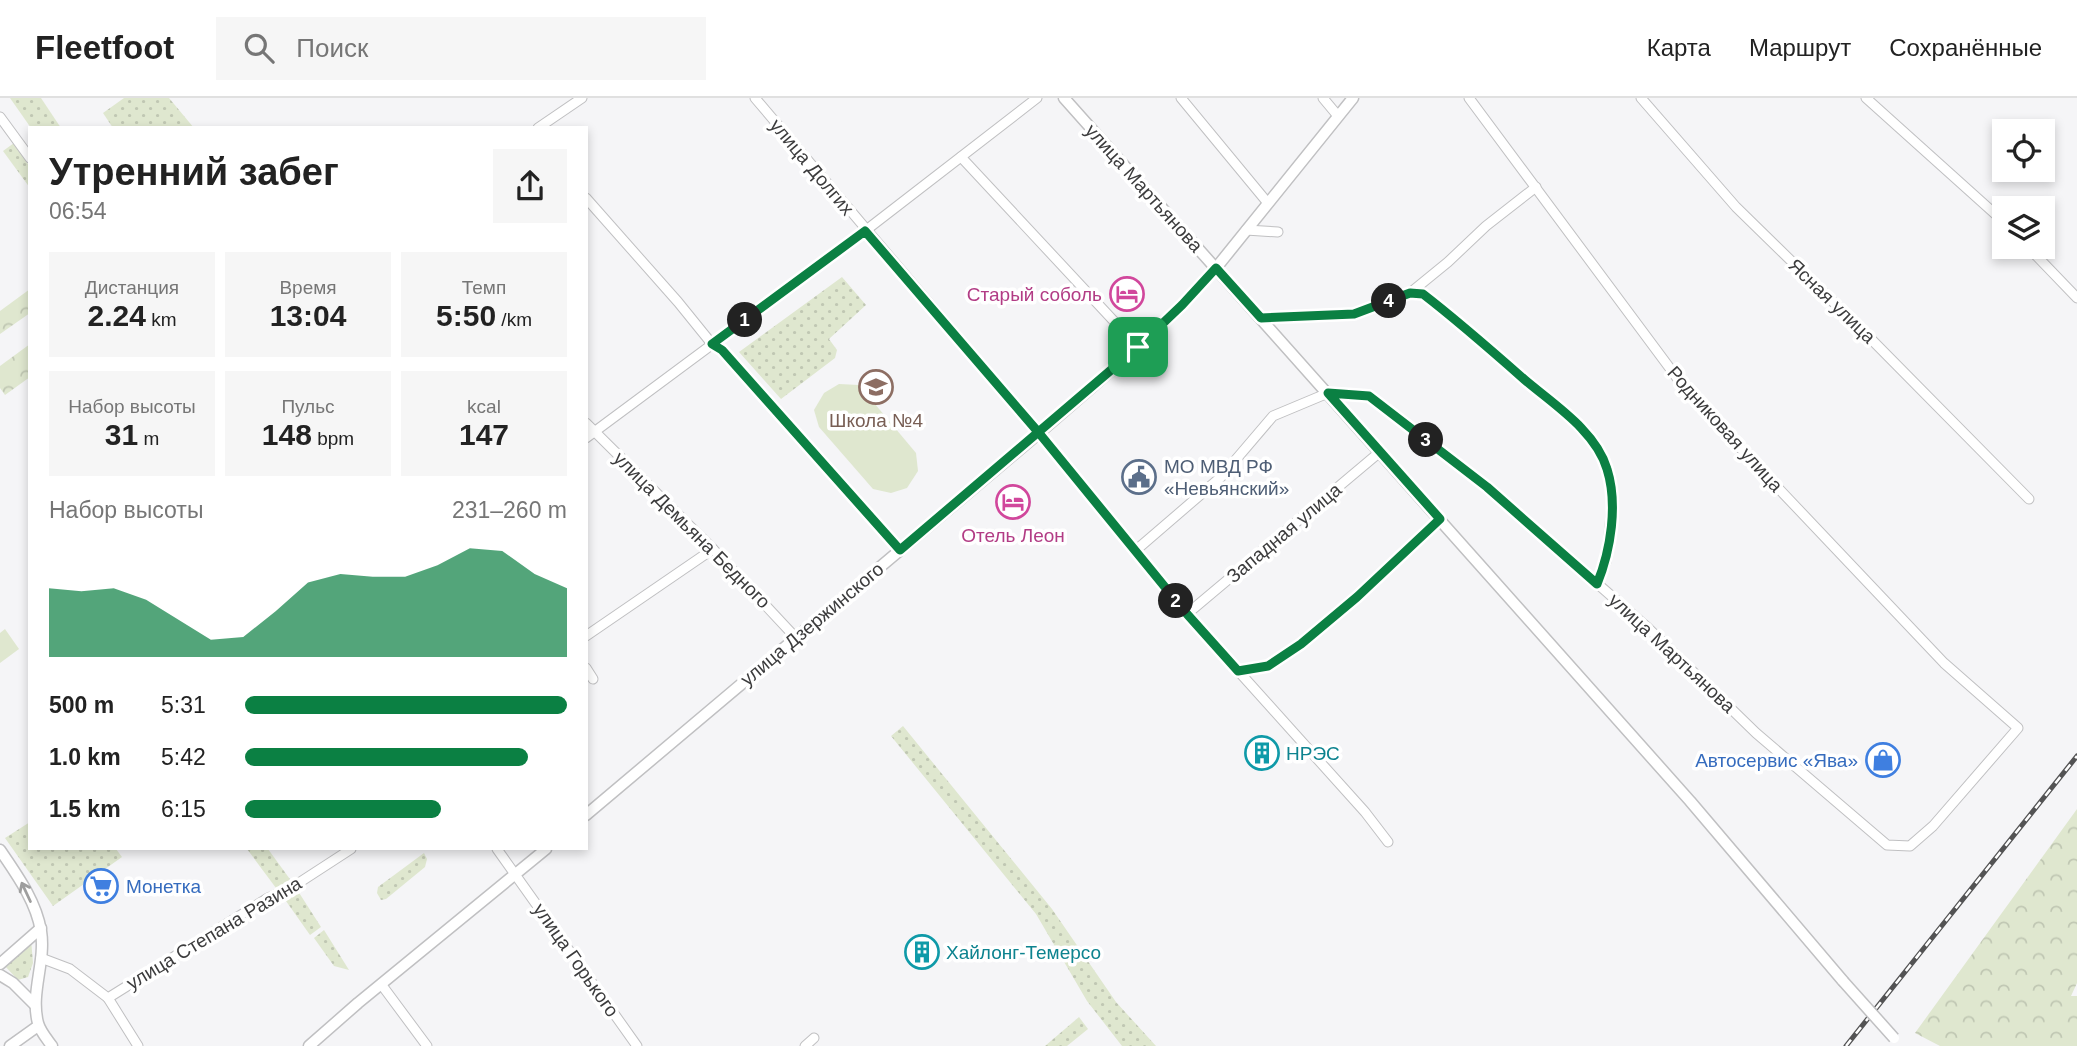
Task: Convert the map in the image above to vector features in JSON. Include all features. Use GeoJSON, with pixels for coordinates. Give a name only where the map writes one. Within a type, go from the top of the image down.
{"type":"FeatureCollection","features":[{"type":"Feature","properties":{"kind":"main road","name":"улица Мартьянова"},"geometry":{"type":"LineString","coordinates":[[1064,98],[1328,393]]}},
{"type":"Feature","properties":{"kind":"main road","name":"улица Дзержинского"},"geometry":{"type":"LineString","coordinates":[[588,813],[1138,347],[1216,268],[1353,98]]}},
{"type":"Feature","properties":{"kind":"main road"},"geometry":{"type":"LineString","coordinates":[[1328,393],[1690,801],[1897,1042]]}},
{"type":"Feature","properties":{"kind":"main road"},"geometry":{"type":"LineString","coordinates":[[0,850],[26,888],[41,928],[43,947],[35,1005],[38,1026],[52,1046]]}},
{"type":"Feature","properties":{"kind":"main road"},"geometry":{"type":"LineString","coordinates":[[309,1046],[546,850]]}},
{"type":"Feature","properties":{"kind":"main road"},"geometry":{"type":"LineString","coordinates":[[0,964],[41,928]]}},
{"type":"Feature","properties":{"kind":"main road"},"geometry":{"type":"LineString","coordinates":[[13,983],[24,985],[39,973]]}},
{"type":"Feature","properties":{"kind":"main road"},"geometry":{"type":"LineString","coordinates":[[0,975],[13,983],[35,1005]]}},
{"type":"Feature","properties":{"kind":"main road"},"geometry":{"type":"LineString","coordinates":[[10,1046],[38,1026]]}},
{"type":"Feature","properties":{"kind":"street"},"geometry":{"type":"LineString","coordinates":[[541,126],[582,98]]}},
{"type":"Feature","properties":{"kind":"street","name":"улица Долгих"},"geometry":{"type":"LineString","coordinates":[[755,98],[1039,433],[1187,614],[1365,812],[1388,842]]}},
{"type":"Feature","properties":{"kind":"street"},"geometry":{"type":"LineString","coordinates":[[588,437],[865,231],[1037,98]]}},
{"type":"Feature","properties":{"kind":"street"},"geometry":{"type":"LineString","coordinates":[[1181,98],[1267,202]]}},
{"type":"Feature","properties":{"kind":"street"},"geometry":{"type":"LineString","coordinates":[[1324,98],[1338,116]]}},
{"type":"Feature","properties":{"kind":"street","name":"Родниковая улица"},"geometry":{"type":"LineString","coordinates":[[1469,98],[1689,394],[1944,663],[2018,728],[1933,826],[1910,846],[1887,845]]}},
{"type":"Feature","properties":{"kind":"street","name":"Ясная улица"},"geometry":{"type":"LineString","coordinates":[[1641,98],[1736,207],[1860,328],[2028,499]]}},
{"type":"Feature","properties":{"kind":"street"},"geometry":{"type":"LineString","coordinates":[[1866,98],[1992,211]]}},
{"type":"Feature","properties":{"kind":"street"},"geometry":{"type":"LineString","coordinates":[[0,117],[28,155]]}},
{"type":"Feature","properties":{"kind":"street"},"geometry":{"type":"LineString","coordinates":[[961,157],[1138,347]]}},
{"type":"Feature","properties":{"kind":"street"},"geometry":{"type":"LineString","coordinates":[[1261,318],[1354,314],[1410,293],[1486,226],[1536,187]]}},
{"type":"Feature","properties":{"kind":"street"},"geometry":{"type":"LineString","coordinates":[[588,200],[712,344],[722,350],[900,550]]}},
{"type":"Feature","properties":{"kind":"street"},"geometry":{"type":"LineString","coordinates":[[1246,230],[1278,232]]}},
{"type":"Feature","properties":{"kind":"street"},"geometry":{"type":"LineString","coordinates":[[2040,259],[2077,298]]}},
{"type":"Feature","properties":{"kind":"street"},"geometry":{"type":"LineString","coordinates":[[1410,293],[1423,294],[1457,320],[1574,422],[1597,446],[1607,468],[1613,497],[1606,562],[1597,584]]}},
{"type":"Feature","properties":{"kind":"street"},"geometry":{"type":"LineString","coordinates":[[1135,551],[1221,477],[1273,416],[1328,393]]}},
{"type":"Feature","properties":{"kind":"street","name":"улица Мартьянова"},"geometry":{"type":"LineString","coordinates":[[1328,393],[1369,396],[1487,487],[1648,628],[1756,733],[1887,845]]}},
{"type":"Feature","properties":{"kind":"street","name":"улица Демьяна Бедного"},"geometry":{"type":"LineString","coordinates":[[588,425],[713,549],[796,638]]}},
{"type":"Feature","properties":{"kind":"street","name":"Западная улица"},"geometry":{"type":"LineString","coordinates":[[1187,614],[1381,451]]}},
{"type":"Feature","properties":{"kind":"street"},"geometry":{"type":"LineString","coordinates":[[1238,671],[1268,666],[1301,644],[1357,597],[1440,519]]}},
{"type":"Feature","properties":{"kind":"street"},"geometry":{"type":"LineString","coordinates":[[588,635],[713,549]]}},
{"type":"Feature","properties":{"kind":"street"},"geometry":{"type":"LineString","coordinates":[[588,671],[593,679]]}},
{"type":"Feature","properties":{"kind":"street","name":"улица Степана Разина"},"geometry":{"type":"LineString","coordinates":[[41,958],[70,969],[108,998],[268,898],[292,888],[349,850]]}},
{"type":"Feature","properties":{"kind":"street","name":"улица Горького"},"geometry":{"type":"LineString","coordinates":[[498,850],[637,1046]]}},
{"type":"Feature","properties":{"kind":"street"},"geometry":{"type":"LineString","coordinates":[[381,984],[427,1046]]}},
{"type":"Feature","properties":{"kind":"street"},"geometry":{"type":"LineString","coordinates":[[108,998],[138,1046]]}},
{"type":"Feature","properties":{"kind":"street"},"geometry":{"type":"LineString","coordinates":[[805,1046],[814,1038]]}},
{"type":"Feature","properties":{"kind":"green space"},"geometry":{"type":"Polygon","coordinates":[[[10,98],[41,98],[60,126],[30,126],[10,98]]]}},
{"type":"Feature","properties":{"kind":"green space"},"geometry":{"type":"Polygon","coordinates":[[[124,98],[169,98],[192,126],[112,126],[103,113],[124,98]]]}},
{"type":"Feature","properties":{"kind":"green space"},"geometry":{"type":"Polygon","coordinates":[[[14,143],[28,164],[28,185],[3,151],[14,143]]]}},
{"type":"Feature","properties":{"kind":"green space"},"geometry":{"type":"Polygon","coordinates":[[[842,277],[866,305],[829,339],[837,350],[835,358],[781,399],[739,352],[842,277]]]}},
{"type":"Feature","properties":{"kind":"green space"},"geometry":{"type":"Polygon","coordinates":[[[28,290],[28,314],[0,334],[0,311],[28,290]]]}},
{"type":"Feature","properties":{"kind":"green space"},"geometry":{"type":"Polygon","coordinates":[[[28,345],[28,378],[5,395],[0,388],[0,366],[28,345]]]}},
{"type":"Feature","properties":{"kind":"green space"},"geometry":{"type":"Polygon","coordinates":[[[839,384],[859,385],[916,453],[918,471],[907,488],[891,493],[873,489],[819,427],[814,410],[824,393],[839,384]]]}},
{"type":"Feature","properties":{"kind":"green space"},"geometry":{"type":"Polygon","coordinates":[[[5,629],[19,649],[0,663],[0,633],[5,629]]]}},
{"type":"Feature","properties":{"kind":"green space"},"geometry":{"type":"Polygon","coordinates":[[[903,726],[1052,909],[1116,1002],[1156,1046],[1122,1046],[1087,1001],[1036,914],[891,736],[903,726]]]}},
{"type":"Feature","properties":{"kind":"green space"},"geometry":{"type":"Polygon","coordinates":[[[2077,809],[2077,983],[2071,996],[2077,996],[2077,1046],[1940,1046],[1915,1033],[2077,809]]]}},
{"type":"Feature","properties":{"kind":"green space"},"geometry":{"type":"Polygon","coordinates":[[[28,823],[28,850],[117,850],[122,857],[53,906],[5,838],[28,823]]]}},
{"type":"Feature","properties":{"kind":"green space"},"geometry":{"type":"Polygon","coordinates":[[[248,850],[269,850],[292,882],[276,888],[248,850]]]}},
{"type":"Feature","properties":{"kind":"green space"},"geometry":{"type":"Polygon","coordinates":[[[424,853],[427,859],[425,867],[386,899],[381,900],[377,893],[378,887],[424,853]]]}},
{"type":"Feature","properties":{"kind":"green space"},"geometry":{"type":"Polygon","coordinates":[[[296,888],[321,927],[310,935],[281,894],[296,888]]]}},
{"type":"Feature","properties":{"kind":"green space"},"geometry":{"type":"Polygon","coordinates":[[[324,930],[349,970],[334,966],[314,938],[324,930]]]}},
{"type":"Feature","properties":{"kind":"green space"},"geometry":{"type":"Polygon","coordinates":[[[31,939],[33,963],[28,977],[18,980],[3,964],[31,939]]]}},
{"type":"Feature","properties":{"kind":"green space"},"geometry":{"type":"Polygon","coordinates":[[[1079,1017],[1088,1029],[1067,1046],[1045,1046],[1079,1017]]]}},
{"type":"Feature","properties":{"kind":"railway"},"geometry":{"type":"LineString","coordinates":[[1846,1046],[2077,756]]}},
{"type":"Feature","properties":{"kind":"place","name":"Старый соболь"},"geometry":{"type":"Point","coordinates":[1127,294]}},
{"type":"Feature","properties":{"kind":"place","name":"Школа №4"},"geometry":{"type":"Point","coordinates":[876,387]}},
{"type":"Feature","properties":{"kind":"place","name":"МО МВД РФ «Невьянский»"},"geometry":{"type":"Point","coordinates":[1139,477]}},
{"type":"Feature","properties":{"kind":"place","name":"Отель Леон"},"geometry":{"type":"Point","coordinates":[1013,502]}},
{"type":"Feature","properties":{"kind":"place","name":"НРЭС"},"geometry":{"type":"Point","coordinates":[1262,753]}},
{"type":"Feature","properties":{"kind":"place","name":"Автосервис «Ява»"},"geometry":{"type":"Point","coordinates":[1883,760]}},
{"type":"Feature","properties":{"kind":"place","name":"Монетка"},"geometry":{"type":"Point","coordinates":[101,886]}},
{"type":"Feature","properties":{"kind":"place","name":"Хайлонг-Темерсо"},"geometry":{"type":"Point","coordinates":[922,952]}},
{"type":"Feature","properties":{"kind":"route"},"geometry":{"type":"LineString","coordinates":[[1138,347],[1039,433],[900,550],[722,350],[712,344],[865,231],[1039,433],[1187,614],[1238,671],[1268,666],[1301,644],[1357,597],[1440,519],[1328,393],[1369,396],[1487,487],[1597,584],[1606,562],[1613,497],[1607,468],[1597,446],[1574,422],[1457,320],[1423,294],[1410,293],[1354,314],[1261,318],[1216,268],[1138,347]]}}]}
